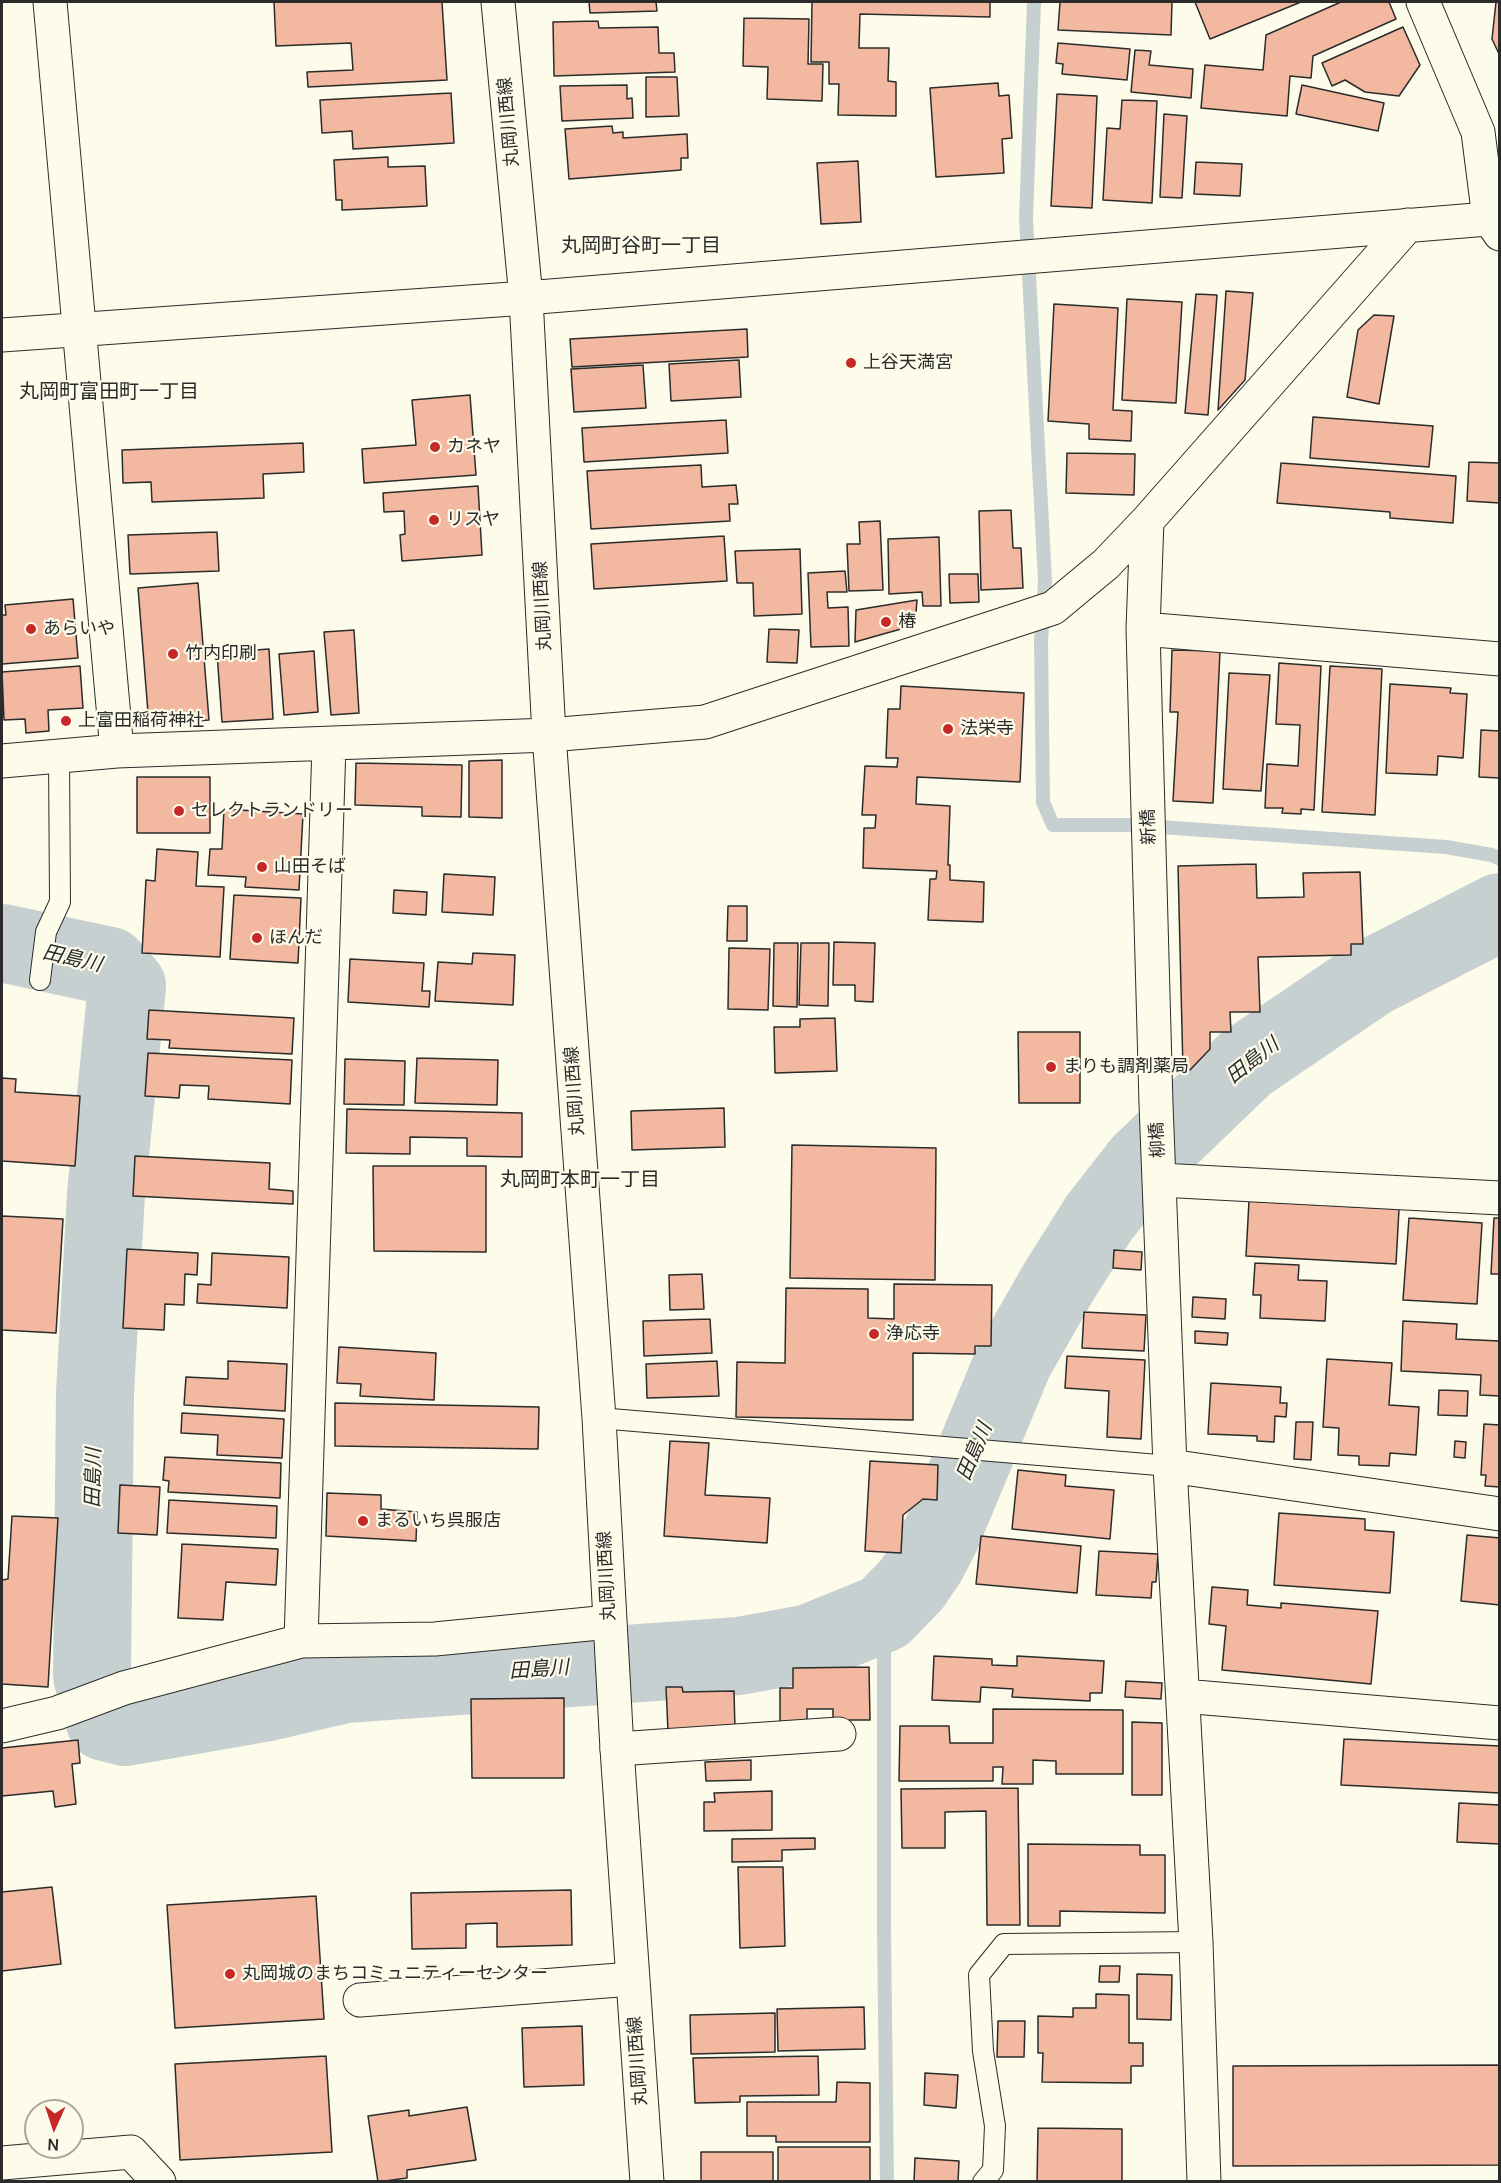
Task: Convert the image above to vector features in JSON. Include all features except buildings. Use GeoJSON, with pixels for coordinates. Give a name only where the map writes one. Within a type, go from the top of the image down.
{"type":"FeatureCollection","features":[{"type":"Feature","properties":{"kind":"street"},"geometry":{"type":"LineString","coordinates":[[50,2],[81,328],[117,751]]}},
{"type":"Feature","properties":{"kind":"street","name":"丸岡川西線"},"geometry":{"type":"LineString","coordinates":[[498,2],[526,298],[549,735],[599,1418],[609,1622],[647,2181]]}},
{"type":"Feature","properties":{"kind":"street"},"geometry":{"type":"LineString","coordinates":[[2,335],[526,298],[1408,225],[1496,223],[1478,132],[1423,2]]}},
{"type":"Feature","properties":{"kind":"street"},"geometry":{"type":"LineString","coordinates":[[2,761],[117,751],[549,735],[705,722],[1053,608],[1106,564],[1147,521],[1408,225]]}},
{"type":"Feature","properties":{"kind":"street","name":"新橋"},"geometry":{"type":"LineString","coordinates":[[1147,521],[1143,629],[1156,1104]]}},
{"type":"Feature","properties":{"kind":"street"},"geometry":{"type":"LineString","coordinates":[[1143,629],[1500,659]]}},
{"type":"Feature","properties":{"kind":"street"},"geometry":{"type":"LineString","coordinates":[[302,1641],[329,744]]}},
{"type":"Feature","properties":{"kind":"street","name":"柳橋"},"geometry":{"type":"LineString","coordinates":[[1156,1104],[1170,1466],[1196,1942],[1204,2181]]}},
{"type":"Feature","properties":{"kind":"street"},"geometry":{"type":"LineString","coordinates":[[1160,1179],[1500,1198]]}},
{"type":"Feature","properties":{"kind":"street"},"geometry":{"type":"LineString","coordinates":[[1170,1466],[1500,1514]]}},
{"type":"Feature","properties":{"kind":"street"},"geometry":{"type":"LineString","coordinates":[[2,1726],[57,1713],[124,1689],[302,1641],[435,1639],[609,1622]]}},
{"type":"Feature","properties":{"kind":"street"},"geometry":{"type":"LineString","coordinates":[[1183,1696],[1500,1723]]}},
{"type":"Feature","properties":{"kind":"street"},"geometry":{"type":"LineString","coordinates":[[617,1749],[838,1734]]}},
{"type":"Feature","properties":{"kind":"street"},"geometry":{"type":"LineString","coordinates":[[360,2000],[632,1979]]}},
{"type":"Feature","properties":{"kind":"street"},"geometry":{"type":"LineString","coordinates":[[2,2163],[131,2152],[159,2181]]}},
{"type":"Feature","properties":{"kind":"lane"},"geometry":{"type":"LineString","coordinates":[[40,980],[46,932],[60,902],[59,756]]}},
{"type":"Feature","properties":{"kind":"lane"},"geometry":{"type":"LineString","coordinates":[[599,1418],[1170,1466]]}},
{"type":"Feature","properties":{"kind":"lane"},"geometry":{"type":"LineString","coordinates":[[983,2181],[993,2170],[995,2126],[983,2051],[979,1975],[1004,1944],[1196,1942]]}},
{"type":"Feature","properties":{"kind":"waterway"},"geometry":{"type":"LineString","coordinates":[[1034,2],[1026,218],[1045,581],[1041,641],[1043,802],[1053,825],[1131,825],[1446,847],[1492,855],[1500,859]]}},
{"type":"Feature","properties":{"kind":"waterway","name":"田島川"},"geometry":{"type":"LineString","coordinates":[[2,943],[109,966],[127,986],[106,1194],[95,1393],[92,1676],[105,1722],[125,1727],[268,1702],[345,1684],[739,1656],[810,1643],[884,1613],[912,1584],[927,1562],[943,1531],[1014,1360],[1058,1283],[1099,1218],[1142,1163],[1246,1063],[1371,978],[1500,912]]}},
{"type":"Feature","properties":{"kind":"waterway"},"geometry":{"type":"LineString","coordinates":[[884,1613],[887,2182]]}},
{"type":"Feature","properties":{"kind":"place","name":"上谷天満宮"},"geometry":{"type":"Point","coordinates":[851,363]}},
{"type":"Feature","properties":{"kind":"place","name":"カネヤ"},"geometry":{"type":"Point","coordinates":[435,447]}},
{"type":"Feature","properties":{"kind":"place","name":"リスヤ"},"geometry":{"type":"Point","coordinates":[434,520]}},
{"type":"Feature","properties":{"kind":"place","name":"椿"},"geometry":{"type":"Point","coordinates":[886,622]}},
{"type":"Feature","properties":{"kind":"place","name":"あらいや"},"geometry":{"type":"Point","coordinates":[31,629]}},
{"type":"Feature","properties":{"kind":"place","name":"竹内印刷"},"geometry":{"type":"Point","coordinates":[173,654]}},
{"type":"Feature","properties":{"kind":"place","name":"上富田稲荷神社"},"geometry":{"type":"Point","coordinates":[66,721]}},
{"type":"Feature","properties":{"kind":"place","name":"法栄寺"},"geometry":{"type":"Point","coordinates":[948,729]}},
{"type":"Feature","properties":{"kind":"place","name":"セレクトランドリー"},"geometry":{"type":"Point","coordinates":[179,811]}},
{"type":"Feature","properties":{"kind":"place","name":"山田そば"},"geometry":{"type":"Point","coordinates":[262,867]}},
{"type":"Feature","properties":{"kind":"place","name":"ほんだ"},"geometry":{"type":"Point","coordinates":[257,938]}},
{"type":"Feature","properties":{"kind":"place","name":"まりも調剤薬局"},"geometry":{"type":"Point","coordinates":[1051,1067]}},
{"type":"Feature","properties":{"kind":"place","name":"浄応寺"},"geometry":{"type":"Point","coordinates":[874,1334]}},
{"type":"Feature","properties":{"kind":"place","name":"まるいち呉服店"},"geometry":{"type":"Point","coordinates":[363,1521]}},
{"type":"Feature","properties":{"kind":"place","name":"丸岡城のまちコミュニティーセンター"},"geometry":{"type":"Point","coordinates":[230,1974]}},
{"type":"Feature","properties":{"kind":"district","name":"丸岡町谷町一丁目"},"geometry":{"type":"Point","coordinates":[641,246]}},
{"type":"Feature","properties":{"kind":"district","name":"丸岡町富田町一丁目"},"geometry":{"type":"Point","coordinates":[109,392]}},
{"type":"Feature","properties":{"kind":"district","name":"丸岡町本町一丁目"},"geometry":{"type":"Point","coordinates":[580,1180]}}]}
